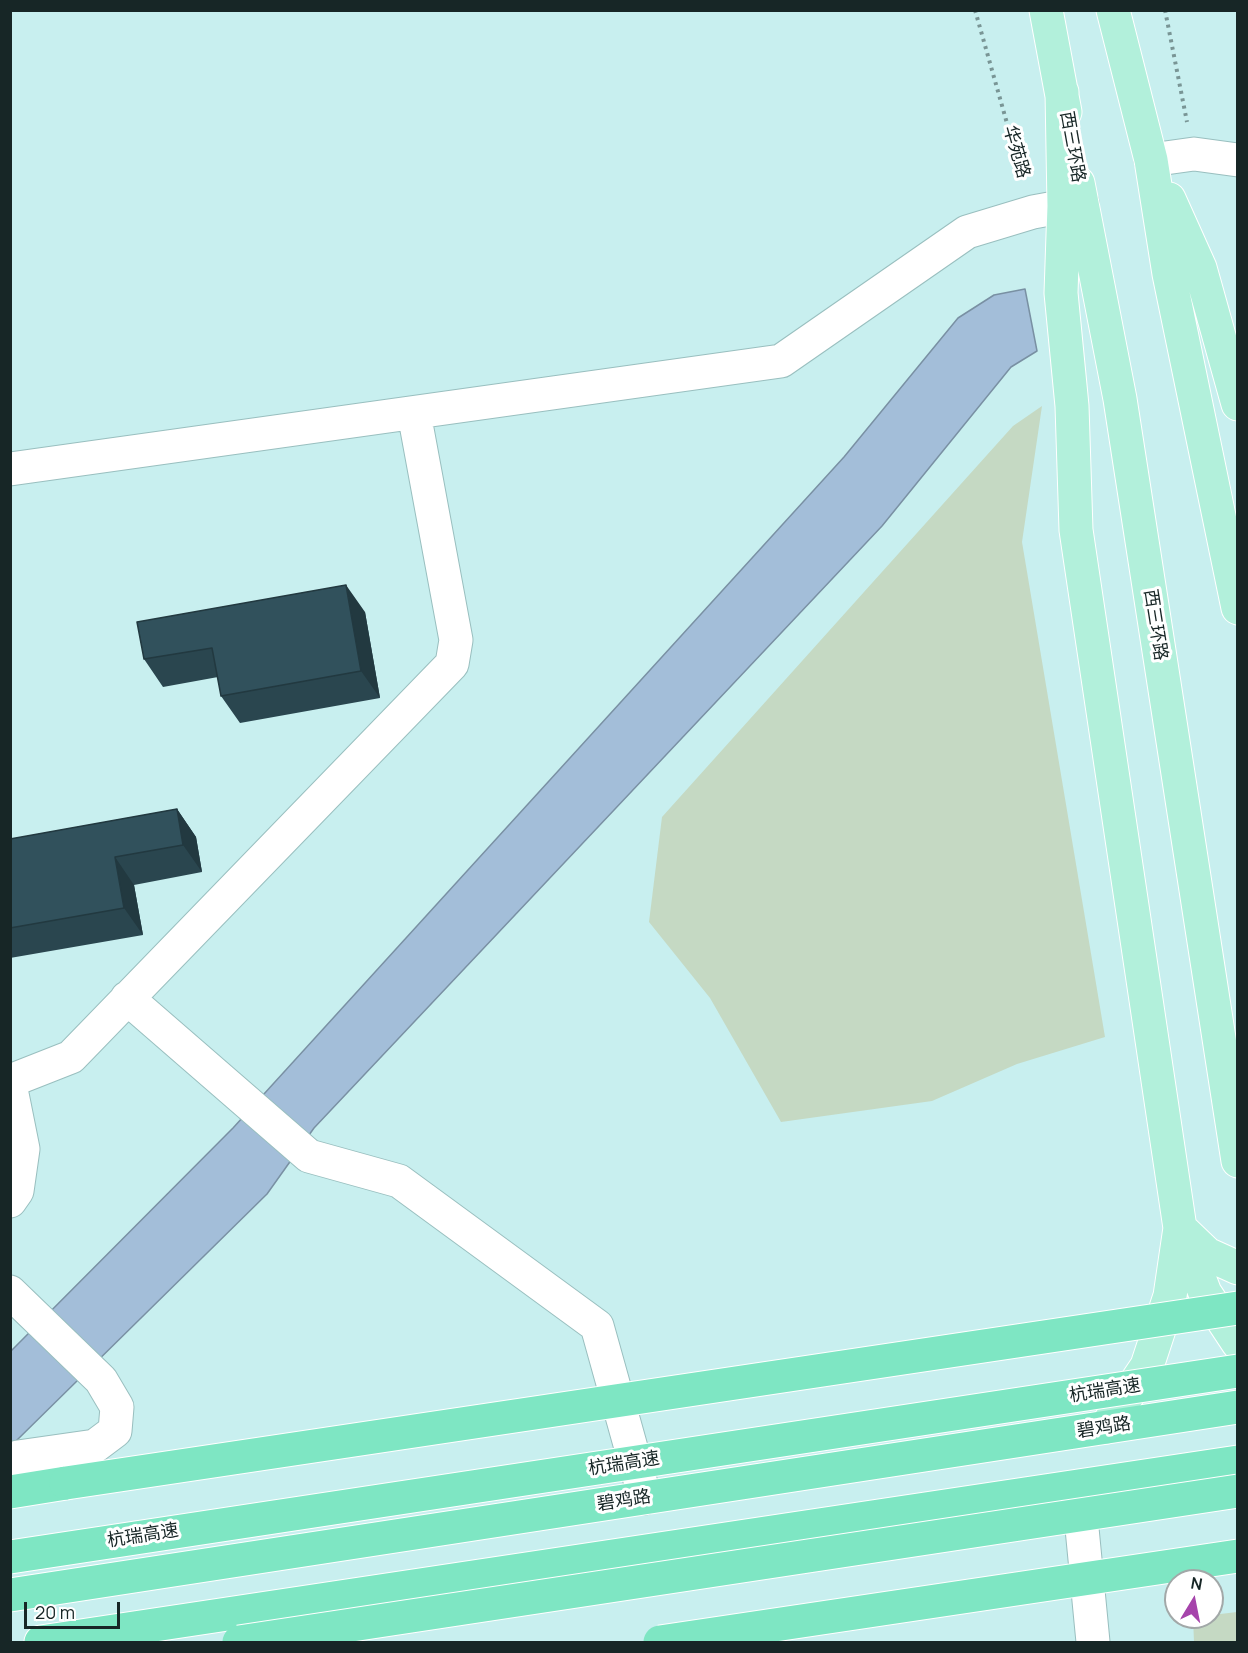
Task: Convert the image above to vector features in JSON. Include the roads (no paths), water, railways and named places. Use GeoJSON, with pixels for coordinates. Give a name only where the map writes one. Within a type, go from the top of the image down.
{"type":"FeatureCollection","features":[{"type":"Feature","properties":{"kind":"highway"},"geometry":{"type":"LineString","coordinates":[[10,1491],[1238,1308]]}},
{"type":"Feature","properties":{"kind":"highway","name":"杭瑞高速"},"geometry":{"type":"LineString","coordinates":[[10,1557],[1238,1371]]}},
{"type":"Feature","properties":{"kind":"highway","name":"碧鸡路"},"geometry":{"type":"LineString","coordinates":[[10,1595],[1238,1407]]}},
{"type":"Feature","properties":{"kind":"highway"},"geometry":{"type":"LineString","coordinates":[[41,1642],[1238,1461]]}},
{"type":"Feature","properties":{"kind":"highway"},"geometry":{"type":"LineString","coordinates":[[239,1642],[1238,1491]]}},
{"type":"Feature","properties":{"kind":"highway"},"geometry":{"type":"LineString","coordinates":[[660,1642],[1238,1556]]}},
{"type":"Feature","properties":{"kind":"main road"},"geometry":{"type":"LineString","coordinates":[[1046,10],[1062,92],[1073,205],[1061,293],[1072,406],[1076,530],[1180,1228],[1205,1293],[1238,1343]]}},
{"type":"Feature","properties":{"kind":"main road"},"geometry":{"type":"LineString","coordinates":[[1113,10],[1150,160],[1169,274],[1238,608]]}},
{"type":"Feature","properties":{"kind":"main road"},"geometry":{"type":"LineString","coordinates":[[1150,160],[1200,268],[1238,404]]}},
{"type":"Feature","properties":{"kind":"main road","name":"西三环路"},"geometry":{"type":"LineString","coordinates":[[1073,205],[1120,399],[1238,1161]]}},
{"type":"Feature","properties":{"kind":"main road"},"geometry":{"type":"LineString","coordinates":[[1180,1228],[1207,1254],[1238,1268]]}},
{"type":"Feature","properties":{"kind":"main road"},"geometry":{"type":"LineString","coordinates":[[1106,1427],[1147,1366],[1170,1296],[1180,1228]]}},
{"type":"Feature","properties":{"kind":"street"},"geometry":{"type":"LineString","coordinates":[[1150,160],[1194,154],[1238,160]]}},
{"type":"Feature","properties":{"kind":"street"},"geometry":{"type":"LineString","coordinates":[[10,469],[781,360],[967,232],[1033,212],[1073,205]]}},
{"type":"Feature","properties":{"kind":"street"},"geometry":{"type":"LineString","coordinates":[[10,1201],[17,1191],[23,1149],[10,1082],[71,1057],[452,664],[456,640],[414,413]]}},
{"type":"Feature","properties":{"kind":"street"},"geometry":{"type":"LineString","coordinates":[[127,998],[309,1156],[399,1181],[597,1326],[645,1498]]}},
{"type":"Feature","properties":{"kind":"street"},"geometry":{"type":"LineString","coordinates":[[10,1465],[18,1456],[95,1446],[115,1431],[117,1407],[101,1380],[14,1296]]}},
{"type":"Feature","properties":{"kind":"street"},"geometry":{"type":"LineString","coordinates":[[1078,1486],[1094,1642]]}},
{"type":"Feature","properties":{"kind":"water"},"geometry":{"type":"Polygon","coordinates":[[[1025,289],[1037,351],[1011,367],[882,526],[314,1128],[267,1194],[16,1441],[11,1442],[11,1351],[233,1128],[844,457],[958,318],[994,295],[1025,289]]]}}]}
